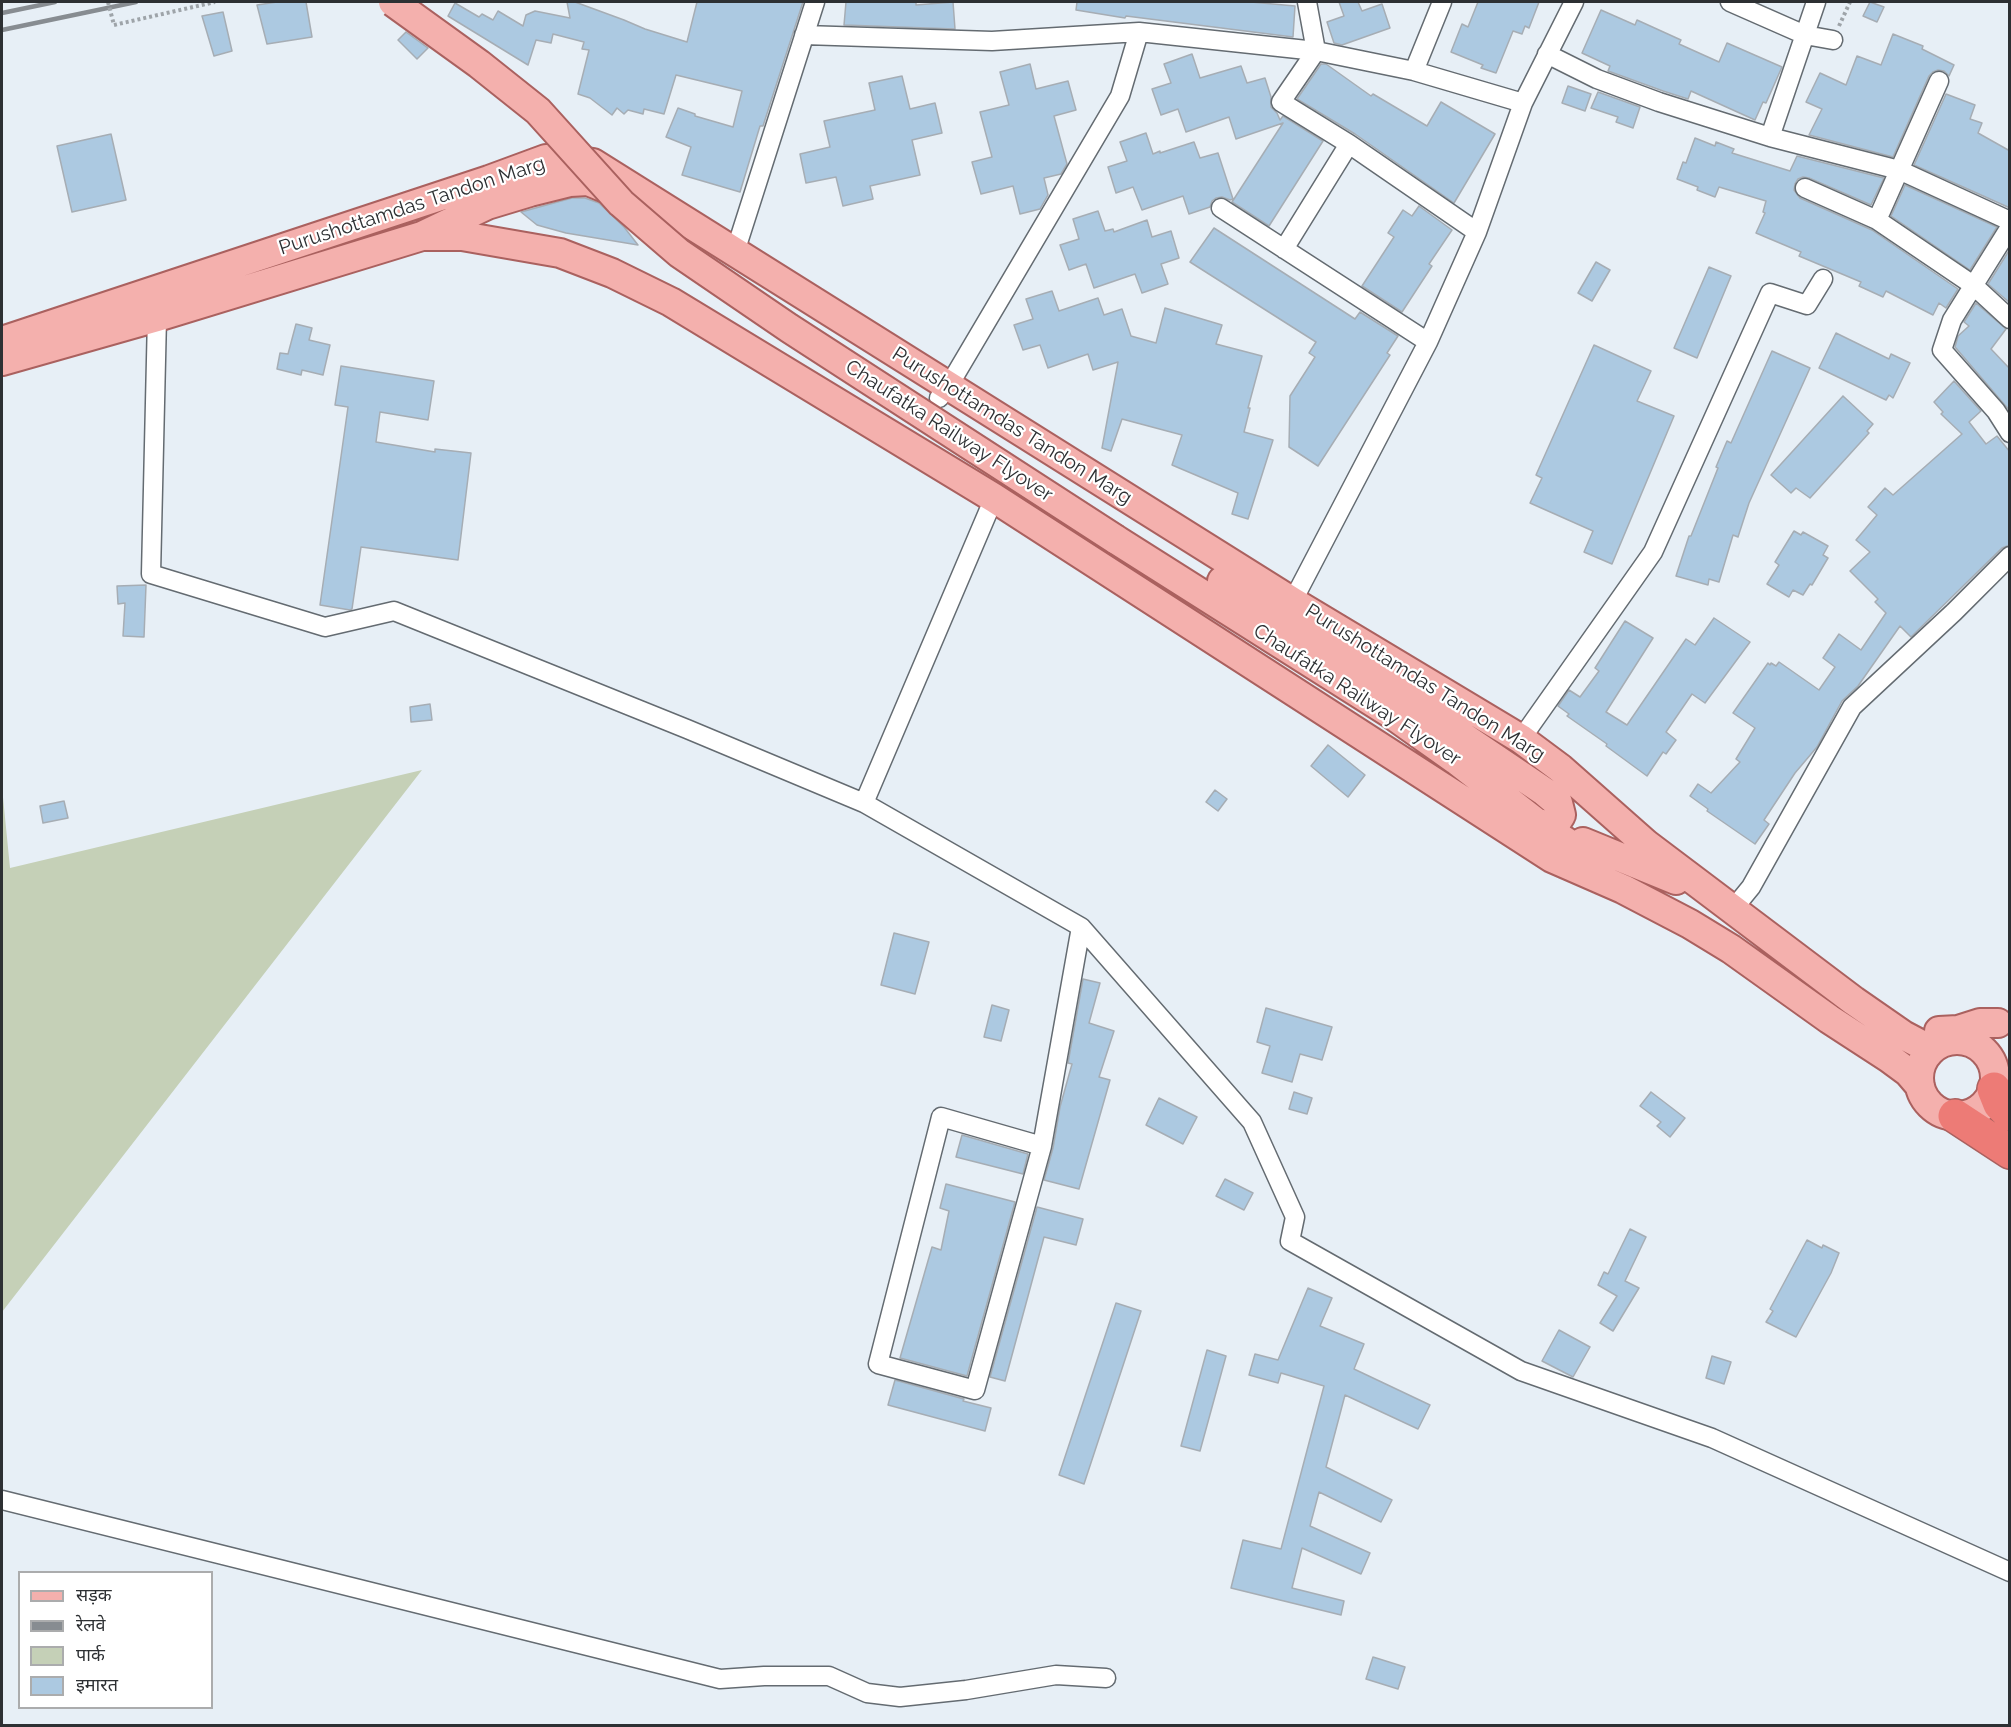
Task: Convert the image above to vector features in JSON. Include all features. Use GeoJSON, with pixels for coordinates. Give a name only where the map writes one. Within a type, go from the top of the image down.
{"type":"FeatureCollection","features":[{"type":"Feature","properties":{"kind":"highway"},"geometry":{"type":"LineString","coordinates":[[1955,1116],[2010,1152]]}},
{"type":"Feature","properties":{"kind":"main road","name":"Chaufatka Railway Flyover"},"geometry":{"type":"LineString","coordinates":[[393,2],[479,64],[538,111],[621,203],[679,252],[789,328],[1389,713],[1456,760],[1537,823],[1575,842]]}},
{"type":"Feature","properties":{"kind":"main road","name":"Purushottamdas Tandon Marg"},"geometry":{"type":"LineString","coordinates":[[2,340],[489,180],[546,159],[567,159],[593,163],[735,252],[944,392]]}},
{"type":"Feature","properties":{"kind":"main road"},"geometry":{"type":"LineString","coordinates":[[2,361],[157,317],[422,236],[487,205],[570,182],[588,181],[631,199],[672,224],[944,392],[1039,464],[1288,611],[1382,682],[1558,803],[1560,815],[1556,823],[1551,826],[1537,823]]}},
{"type":"Feature","properties":{"kind":"main road"},"geometry":{"type":"LineString","coordinates":[[422,236],[462,236],[560,253],[612,273],[671,302],[994,498],[1552,858],[1623,889],[1690,924],[1731,949],[1829,1019],[1889,1058],[1908,1072],[1920,1086]]}},
{"type":"Feature","properties":{"kind":"main road","name":"Purushottamdas Tandon Marg"},"geometry":{"type":"LineString","coordinates":[[1288,611],[1521,739],[1560,768],[1646,844],[1890,1026],[1920,1044],[1935,1047]]}},
{"type":"Feature","properties":{"kind":"main road"},"geometry":{"type":"LineString","coordinates":[[1560,768],[1583,804],[1585,830],[1575,842]]}},
{"type":"Feature","properties":{"kind":"main road"},"geometry":{"type":"LineString","coordinates":[[1575,842],[1690,924]]}},
{"type":"Feature","properties":{"kind":"main road"},"geometry":{"type":"LineString","coordinates":[[1575,842],[1725,903]]}},
{"type":"Feature","properties":{"kind":"main road"},"geometry":{"type":"LineString","coordinates":[[1890,1026],[1934,1031],[1958,1030],[1980,1023],[2004,1063]]}},
{"type":"Feature","properties":{"kind":"main road"},"geometry":{"type":"LineString","coordinates":[[1952,1040],[1977,1045],[1986,1054],[2004,1063],[1988,1100],[1979,1109],[1968,1114],[1955,1116],[1932,1107],[1924,1097],[1920,1086],[1919,1073],[1923,1061],[1935,1047],[1952,1040]]}},
{"type":"Feature","properties":{"kind":"street"},"geometry":{"type":"LineString","coordinates":[[735,252],[815,2]]}},
{"type":"Feature","properties":{"kind":"street"},"geometry":{"type":"LineString","coordinates":[[1307,2],[1316,51],[1281,102],[1349,144],[1478,232]]}},
{"type":"Feature","properties":{"kind":"street"},"geometry":{"type":"LineString","coordinates":[[1414,71],[1442,2]]}},
{"type":"Feature","properties":{"kind":"street"},"geometry":{"type":"LineString","coordinates":[[1288,611],[1428,342],[1478,232],[1523,103],[1574,2]]}},
{"type":"Feature","properties":{"kind":"street"},"geometry":{"type":"LineString","coordinates":[[1730,2],[1805,35],[1833,40]]}},
{"type":"Feature","properties":{"kind":"street"},"geometry":{"type":"LineString","coordinates":[[1770,138],[1816,2]]}},
{"type":"Feature","properties":{"kind":"street"},"geometry":{"type":"LineString","coordinates":[[804,35],[992,41],[1139,32],[1316,51],[1414,71],[1523,103]]}},
{"type":"Feature","properties":{"kind":"street"},"geometry":{"type":"LineString","coordinates":[[944,392],[1120,96],[1139,32]]}},
{"type":"Feature","properties":{"kind":"street"},"geometry":{"type":"LineString","coordinates":[[1547,54],[1597,79],[1659,102],[1770,138],[1899,170],[2010,221]]}},
{"type":"Feature","properties":{"kind":"street"},"geometry":{"type":"LineString","coordinates":[[1877,220],[1939,81]]}},
{"type":"Feature","properties":{"kind":"street"},"geometry":{"type":"LineString","coordinates":[[1284,249],[1349,144]]}},
{"type":"Feature","properties":{"kind":"street"},"geometry":{"type":"LineString","coordinates":[[1805,188],[1877,220],[1973,285],[2010,319]]}},
{"type":"Feature","properties":{"kind":"street"},"geometry":{"type":"LineString","coordinates":[[1221,208],[1428,342]]}},
{"type":"Feature","properties":{"kind":"street"},"geometry":{"type":"LineString","coordinates":[[2006,237],[1952,320],[1941,350],[1996,411],[2010,433]]}},
{"type":"Feature","properties":{"kind":"street"},"geometry":{"type":"LineString","coordinates":[[1521,739],[1653,552],[1770,293],[1807,305],[1823,279]]}},
{"type":"Feature","properties":{"kind":"street"},"geometry":{"type":"LineString","coordinates":[[157,317],[151,574],[325,627],[394,612],[687,729],[864,803],[1081,927],[1252,1122],[1295,1217],[1290,1241],[1521,1371],[1712,1438],[2010,1572]]}},
{"type":"Feature","properties":{"kind":"street"},"geometry":{"type":"LineString","coordinates":[[864,803],[994,498]]}},
{"type":"Feature","properties":{"kind":"street"},"geometry":{"type":"LineString","coordinates":[[1725,903],[1751,887],[1852,707],[2010,556]]}},
{"type":"Feature","properties":{"kind":"street"},"geometry":{"type":"LineString","coordinates":[[1042,1146],[941,1117],[878,1364],[975,1390],[1042,1146],[1081,927]]}},
{"type":"Feature","properties":{"kind":"street"},"geometry":{"type":"LineString","coordinates":[[2,1500],[720,1679],[828,1676],[867,1693],[900,1697],[966,1690],[1056,1675],[1106,1678]]}},
{"type":"Feature","properties":{"kind":"path"},"geometry":{"type":"LineString","coordinates":[[108,2],[114,25],[215,2]]}},
{"type":"Feature","properties":{"kind":"path"},"geometry":{"type":"LineString","coordinates":[[1833,40],[1850,2]]}},
{"type":"Feature","properties":{"kind":"green space"},"geometry":{"type":"Polygon","coordinates":[[[422,770],[2,1312],[2,787],[10,868],[422,770]]]}},
{"type":"Feature","properties":{"kind":"building"},"geometry":{"type":"Polygon","coordinates":[[[306,2],[312,37],[267,44],[257,5],[306,2]]]}},
{"type":"Feature","properties":{"kind":"building"},"geometry":{"type":"Polygon","coordinates":[[[567,2],[575,2],[645,29],[687,42],[697,2],[803,2],[740,192],[682,175],[691,147],[666,137],[678,108],[695,114],[695,116],[733,127],[742,91],[676,75],[664,114],[644,109],[643,114],[628,110],[624,114],[617,108],[612,115],[590,98],[578,94],[589,50],[582,49],[584,42],[553,34],[551,43],[536,40],[528,65],[448,16],[455,3],[479,17],[482,14],[493,20],[498,11],[523,26],[526,15],[535,11],[570,18],[567,2]]]}},
{"type":"Feature","properties":{"kind":"building"},"geometry":{"type":"Polygon","coordinates":[[[846,2],[916,2],[916,5],[953,2],[955,29],[844,25],[846,2]]]}},
{"type":"Feature","properties":{"kind":"building"},"geometry":{"type":"Polygon","coordinates":[[[1077,2],[1251,2],[1295,6],[1293,37],[1126,16],[1125,18],[1076,10],[1077,2]]]}},
{"type":"Feature","properties":{"kind":"building"},"geometry":{"type":"Polygon","coordinates":[[[1339,2],[1358,2],[1362,11],[1382,4],[1390,28],[1342,45],[1334,43],[1327,22],[1344,16],[1339,2]]]}},
{"type":"Feature","properties":{"kind":"building"},"geometry":{"type":"Polygon","coordinates":[[[1478,2],[1539,2],[1529,28],[1525,26],[1522,34],[1513,31],[1496,73],[1481,68],[1483,65],[1451,52],[1462,24],[1468,27],[1478,2]]]}},
{"type":"Feature","properties":{"kind":"building"},"geometry":{"type":"Polygon","coordinates":[[[1870,2],[1884,7],[1877,22],[1863,16],[1870,2]]]}},
{"type":"Feature","properties":{"kind":"building"},"geometry":{"type":"Polygon","coordinates":[[[1601,10],[1635,25],[1637,20],[1681,40],[1679,44],[1719,62],[1727,43],[1782,67],[1766,103],[1763,102],[1755,120],[1691,91],[1688,99],[1608,71],[1610,66],[1582,53],[1601,10]]]}},
{"type":"Feature","properties":{"kind":"building"},"geometry":{"type":"Polygon","coordinates":[[[223,12],[232,51],[214,56],[202,16],[223,12]]]}},
{"type":"Feature","properties":{"kind":"building"},"geometry":{"type":"Polygon","coordinates":[[[406,32],[428,48],[417,59],[398,40],[406,32]]]}},
{"type":"Feature","properties":{"kind":"building"},"geometry":{"type":"Polygon","coordinates":[[[1893,34],[1923,46],[1922,49],[1954,65],[1949,76],[1944,71],[1938,70],[1929,76],[1893,157],[1809,135],[1822,109],[1806,102],[1820,73],[1846,85],[1857,56],[1881,65],[1893,34]]]}},
{"type":"Feature","properties":{"kind":"building"},"geometry":{"type":"Polygon","coordinates":[[[1192,54],[1200,78],[1241,66],[1247,83],[1265,78],[1271,97],[1271,107],[1280,120],[1283,116],[1323,141],[1269,226],[1232,202],[1283,123],[1236,139],[1229,117],[1186,132],[1178,109],[1161,115],[1152,89],[1171,83],[1164,64],[1192,54]]]}},
{"type":"Feature","properties":{"kind":"building"},"geometry":{"type":"Polygon","coordinates":[[[1030,64],[1036,89],[1068,81],[1076,110],[1054,116],[1067,164],[1061,174],[1044,178],[1048,195],[1040,209],[1020,214],[1013,186],[981,194],[972,162],[992,157],[980,112],[1009,105],[1000,72],[1030,64]]]}},
{"type":"Feature","properties":{"kind":"building"},"geometry":{"type":"Polygon","coordinates":[[[1321,64],[1326,64],[1371,96],[1373,94],[1427,126],[1441,102],[1495,134],[1454,203],[1355,134],[1297,99],[1321,64]]]}},
{"type":"Feature","properties":{"kind":"building"},"geometry":{"type":"Polygon","coordinates":[[[902,76],[910,109],[935,103],[942,133],[912,140],[920,175],[870,186],[873,199],[843,206],[836,177],[806,183],[800,154],[830,147],[824,121],[875,110],[869,83],[902,76]]]}},
{"type":"Feature","properties":{"kind":"building"},"geometry":{"type":"Polygon","coordinates":[[[1568,86],[1591,94],[1585,111],[1562,103],[1568,86]]]}},
{"type":"Feature","properties":{"kind":"building"},"geometry":{"type":"Polygon","coordinates":[[[1598,92],[1640,107],[1633,128],[1616,122],[1618,117],[1591,108],[1598,92]]]}},
{"type":"Feature","properties":{"kind":"building"},"geometry":{"type":"Polygon","coordinates":[[[1946,94],[1975,105],[1970,119],[1982,123],[1978,133],[2010,151],[2010,208],[1914,165],[1946,94]]]}},
{"type":"Feature","properties":{"kind":"building"},"geometry":{"type":"Polygon","coordinates":[[[1146,133],[1153,154],[1194,142],[1200,158],[1218,153],[1233,199],[1216,198],[1210,207],[1189,214],[1183,196],[1142,210],[1133,187],[1116,193],[1108,167],[1127,161],[1120,142],[1146,133]]]}},
{"type":"Feature","properties":{"kind":"building"},"geometry":{"type":"Polygon","coordinates":[[[111,134],[126,200],[72,212],[57,146],[111,134]]]}},
{"type":"Feature","properties":{"kind":"building"},"geometry":{"type":"Polygon","coordinates":[[[1695,138],[1715,146],[1716,142],[1734,149],[1732,153],[1790,171],[1797,156],[1884,178],[1871,205],[1809,178],[1798,179],[1794,190],[1800,198],[1872,230],[1958,289],[1946,308],[1939,303],[1933,315],[1886,291],[1883,297],[1859,286],[1861,282],[1799,256],[1801,252],[1756,233],[1765,213],[1763,212],[1766,201],[1719,187],[1715,197],[1677,179],[1683,162],[1686,163],[1695,138]]]}},
{"type":"Feature","properties":{"kind":"building"},"geometry":{"type":"Polygon","coordinates":[[[1905,185],[1997,227],[1970,270],[1891,216],[1905,185]]]}},
{"type":"Feature","properties":{"kind":"building"},"geometry":{"type":"Polygon","coordinates":[[[572,198],[585,198],[599,203],[624,227],[638,245],[566,233],[537,225],[521,212],[572,198]]]}},
{"type":"Feature","properties":{"kind":"building"},"geometry":{"type":"Polygon","coordinates":[[[1419,206],[1452,230],[1429,264],[1432,266],[1402,312],[1362,286],[1394,237],[1388,233],[1403,210],[1412,216],[1419,206]]]}},
{"type":"Feature","properties":{"kind":"building"},"geometry":{"type":"Polygon","coordinates":[[[1098,211],[1105,231],[1113,229],[1114,232],[1147,220],[1152,237],[1171,231],[1179,258],[1161,264],[1168,284],[1142,293],[1135,274],[1094,288],[1086,264],[1069,270],[1060,245],[1079,239],[1073,219],[1098,211]]]}},
{"type":"Feature","properties":{"kind":"building"},"geometry":{"type":"Polygon","coordinates":[[[1214,228],[1355,319],[1360,312],[1398,336],[1387,353],[1390,355],[1318,466],[1289,447],[1290,396],[1315,357],[1309,353],[1316,342],[1190,262],[1214,228]]]}},
{"type":"Feature","properties":{"kind":"building"},"geometry":{"type":"Polygon","coordinates":[[[2010,249],[2010,303],[1988,284],[2010,249]]]}},
{"type":"Feature","properties":{"kind":"building"},"geometry":{"type":"Polygon","coordinates":[[[1596,262],[1610,270],[1592,301],[1578,293],[1596,262]]]}},
{"type":"Feature","properties":{"kind":"building"},"geometry":{"type":"Polygon","coordinates":[[[1709,267],[1731,276],[1697,358],[1674,348],[1709,267]]]}},
{"type":"Feature","properties":{"kind":"building"},"geometry":{"type":"Polygon","coordinates":[[[1052,291],[1059,311],[1098,298],[1104,315],[1122,309],[1131,336],[1156,343],[1165,308],[1222,325],[1216,344],[1262,356],[1244,432],[1273,440],[1248,519],[1232,514],[1238,493],[1172,465],[1182,435],[1122,419],[1111,451],[1102,448],[1118,362],[1093,370],[1088,354],[1048,368],[1040,345],[1023,350],[1014,325],[1033,319],[1026,299],[1052,291]]]}},
{"type":"Feature","properties":{"kind":"building"},"geometry":{"type":"Polygon","coordinates":[[[1976,303],[2006,329],[1991,349],[2010,369],[2010,411],[1955,347],[1958,336],[1969,326],[1964,322],[1976,303]]]}},
{"type":"Feature","properties":{"kind":"building"},"geometry":{"type":"Polygon","coordinates":[[[296,324],[312,328],[309,340],[330,345],[323,375],[302,370],[301,375],[277,369],[280,353],[288,354],[296,324]]]}},
{"type":"Feature","properties":{"kind":"building"},"geometry":{"type":"Polygon","coordinates":[[[1836,333],[1889,359],[1891,354],[1910,363],[1893,398],[1889,395],[1886,400],[1819,368],[1836,333]]]}},
{"type":"Feature","properties":{"kind":"building"},"geometry":{"type":"Polygon","coordinates":[[[1594,345],[1651,371],[1637,401],[1674,416],[1612,564],[1584,552],[1593,531],[1530,503],[1542,478],[1536,475],[1594,345]]]}},
{"type":"Feature","properties":{"kind":"building"},"geometry":{"type":"Polygon","coordinates":[[[1772,351],[1810,368],[1749,503],[1738,537],[1733,535],[1719,582],[1709,579],[1708,585],[1676,576],[1689,536],[1691,536],[1727,441],[1731,443],[1772,351]]]}},
{"type":"Feature","properties":{"kind":"building"},"geometry":{"type":"Polygon","coordinates":[[[341,366],[434,381],[428,420],[380,412],[376,442],[435,452],[435,449],[471,453],[458,560],[361,547],[350,610],[320,605],[348,407],[335,405],[341,366]]]}},
{"type":"Feature","properties":{"kind":"building"},"geometry":{"type":"Polygon","coordinates":[[[1954,381],[1981,411],[1969,422],[1986,444],[1997,436],[2010,452],[2010,545],[2002,548],[1911,637],[1900,626],[1858,686],[1842,701],[1817,747],[1795,773],[1764,820],[1769,824],[1755,844],[1707,811],[1708,809],[1690,796],[1698,784],[1711,793],[1740,762],[1736,759],[1755,728],[1733,713],[1768,663],[1776,666],[1779,662],[1819,690],[1835,667],[1823,658],[1839,634],[1861,650],[1886,613],[1875,602],[1878,599],[1850,571],[1870,552],[1856,540],[1877,515],[1868,507],[1885,488],[1893,495],[1962,434],[1941,414],[1943,412],[1934,402],[1954,381]]]}},
{"type":"Feature","properties":{"kind":"building"},"geometry":{"type":"Polygon","coordinates":[[[1843,396],[1873,424],[1867,431],[1869,433],[1810,498],[1796,488],[1791,493],[1771,475],[1843,396]]]}},
{"type":"Feature","properties":{"kind":"building"},"geometry":{"type":"Polygon","coordinates":[[[1794,531],[1801,535],[1803,532],[1828,546],[1823,555],[1828,558],[1812,585],[1810,584],[1803,595],[1793,590],[1789,597],[1767,584],[1779,565],[1775,562],[1794,531]]]}},
{"type":"Feature","properties":{"kind":"building"},"geometry":{"type":"Polygon","coordinates":[[[146,585],[144,637],[123,636],[125,603],[118,604],[117,586],[146,585]]]}},
{"type":"Feature","properties":{"kind":"building"},"geometry":{"type":"Polygon","coordinates":[[[1714,618],[1750,642],[1705,703],[1692,694],[1666,732],[1676,740],[1666,754],[1663,752],[1647,776],[1567,716],[1569,714],[1558,706],[1569,690],[1580,697],[1599,671],[1595,668],[1625,621],[1653,638],[1606,712],[1627,725],[1686,639],[1695,645],[1714,618]]]}},
{"type":"Feature","properties":{"kind":"building"},"geometry":{"type":"Polygon","coordinates":[[[430,704],[432,720],[411,722],[410,707],[430,704]]]}},
{"type":"Feature","properties":{"kind":"building"},"geometry":{"type":"Polygon","coordinates":[[[1328,745],[1365,775],[1348,797],[1311,766],[1328,745]]]}},
{"type":"Feature","properties":{"kind":"building"},"geometry":{"type":"Polygon","coordinates":[[[1215,790],[1227,799],[1218,811],[1206,802],[1215,790]]]}},
{"type":"Feature","properties":{"kind":"building"},"geometry":{"type":"Polygon","coordinates":[[[64,801],[68,818],[43,823],[40,806],[64,801]]]}},
{"type":"Feature","properties":{"kind":"building"},"geometry":{"type":"Polygon","coordinates":[[[894,933],[929,942],[915,994],[881,985],[894,933]]]}},
{"type":"Feature","properties":{"kind":"building"},"geometry":{"type":"Polygon","coordinates":[[[1083,979],[1100,983],[1089,1023],[1114,1031],[1099,1077],[1110,1080],[1079,1189],[1044,1180],[1072,1064],[1068,1063],[1083,979]]]}},
{"type":"Feature","properties":{"kind":"building"},"geometry":{"type":"Polygon","coordinates":[[[992,1005],[1009,1010],[1001,1041],[984,1037],[992,1005]]]}},
{"type":"Feature","properties":{"kind":"building"},"geometry":{"type":"Polygon","coordinates":[[[1266,1008],[1332,1027],[1322,1060],[1300,1054],[1292,1082],[1262,1073],[1270,1046],[1257,1042],[1266,1008]]]}},
{"type":"Feature","properties":{"kind":"building"},"geometry":{"type":"Polygon","coordinates":[[[1294,1092],[1312,1098],[1307,1114],[1289,1109],[1294,1092]]]}},
{"type":"Feature","properties":{"kind":"building"},"geometry":{"type":"Polygon","coordinates":[[[1651,1092],[1685,1118],[1670,1137],[1657,1126],[1661,1122],[1640,1106],[1651,1092]]]}},
{"type":"Feature","properties":{"kind":"building"},"geometry":{"type":"Polygon","coordinates":[[[1159,1098],[1197,1117],[1183,1144],[1146,1125],[1159,1098]]]}},
{"type":"Feature","properties":{"kind":"building"},"geometry":{"type":"Polygon","coordinates":[[[962,1135],[1028,1154],[1023,1174],[956,1157],[962,1135]]]}},
{"type":"Feature","properties":{"kind":"building"},"geometry":{"type":"Polygon","coordinates":[[[1225,1179],[1253,1193],[1244,1210],[1216,1196],[1225,1179]]]}},
{"type":"Feature","properties":{"kind":"building"},"geometry":{"type":"Polygon","coordinates":[[[946,1184],[1015,1202],[967,1376],[900,1358],[932,1247],[941,1250],[949,1211],[940,1208],[946,1184]]]}},
{"type":"Feature","properties":{"kind":"building"},"geometry":{"type":"Polygon","coordinates":[[[1037,1207],[1083,1219],[1076,1245],[1044,1237],[1005,1381],[990,1377],[1037,1207]]]}},
{"type":"Feature","properties":{"kind":"building"},"geometry":{"type":"Polygon","coordinates":[[[1630,1229],[1646,1237],[1625,1281],[1639,1288],[1613,1331],[1600,1323],[1617,1296],[1598,1285],[1604,1272],[1608,1274],[1630,1229]]]}},
{"type":"Feature","properties":{"kind":"building"},"geometry":{"type":"Polygon","coordinates":[[[1807,1240],[1839,1253],[1831,1273],[1796,1337],[1766,1322],[1773,1311],[1770,1309],[1807,1240]]]}},
{"type":"Feature","properties":{"kind":"building"},"geometry":{"type":"Polygon","coordinates":[[[1308,1288],[1332,1298],[1320,1326],[1364,1344],[1354,1369],[1430,1405],[1418,1429],[1345,1395],[1326,1467],[1392,1500],[1381,1522],[1319,1492],[1310,1526],[1370,1553],[1361,1574],[1302,1548],[1292,1588],[1344,1601],[1341,1615],[1231,1588],[1243,1540],[1281,1549],[1324,1386],[1281,1373],[1278,1383],[1249,1375],[1255,1354],[1278,1360],[1308,1288]]]}},
{"type":"Feature","properties":{"kind":"building"},"geometry":{"type":"Polygon","coordinates":[[[1116,1303],[1141,1311],[1084,1484],[1059,1475],[1116,1303]]]}},
{"type":"Feature","properties":{"kind":"building"},"geometry":{"type":"Polygon","coordinates":[[[1559,1330],[1590,1347],[1573,1377],[1542,1361],[1559,1330]]]}},
{"type":"Feature","properties":{"kind":"building"},"geometry":{"type":"Polygon","coordinates":[[[1207,1350],[1226,1356],[1200,1451],[1181,1446],[1207,1350]]]}},
{"type":"Feature","properties":{"kind":"building"},"geometry":{"type":"Polygon","coordinates":[[[1712,1356],[1731,1362],[1724,1384],[1706,1378],[1712,1356]]]}},
{"type":"Feature","properties":{"kind":"building"},"geometry":{"type":"Polygon","coordinates":[[[895,1380],[991,1408],[985,1431],[888,1405],[895,1380]]]}},
{"type":"Feature","properties":{"kind":"building"},"geometry":{"type":"Polygon","coordinates":[[[1373,1657],[1405,1667],[1398,1689],[1366,1679],[1373,1657]]]}},
{"type":"Feature","properties":{"kind":"railway"},"geometry":{"type":"LineString","coordinates":[[2,13],[55,2]]}},
{"type":"Feature","properties":{"kind":"railway"},"geometry":{"type":"LineString","coordinates":[[2,30],[136,2]]}}]}
